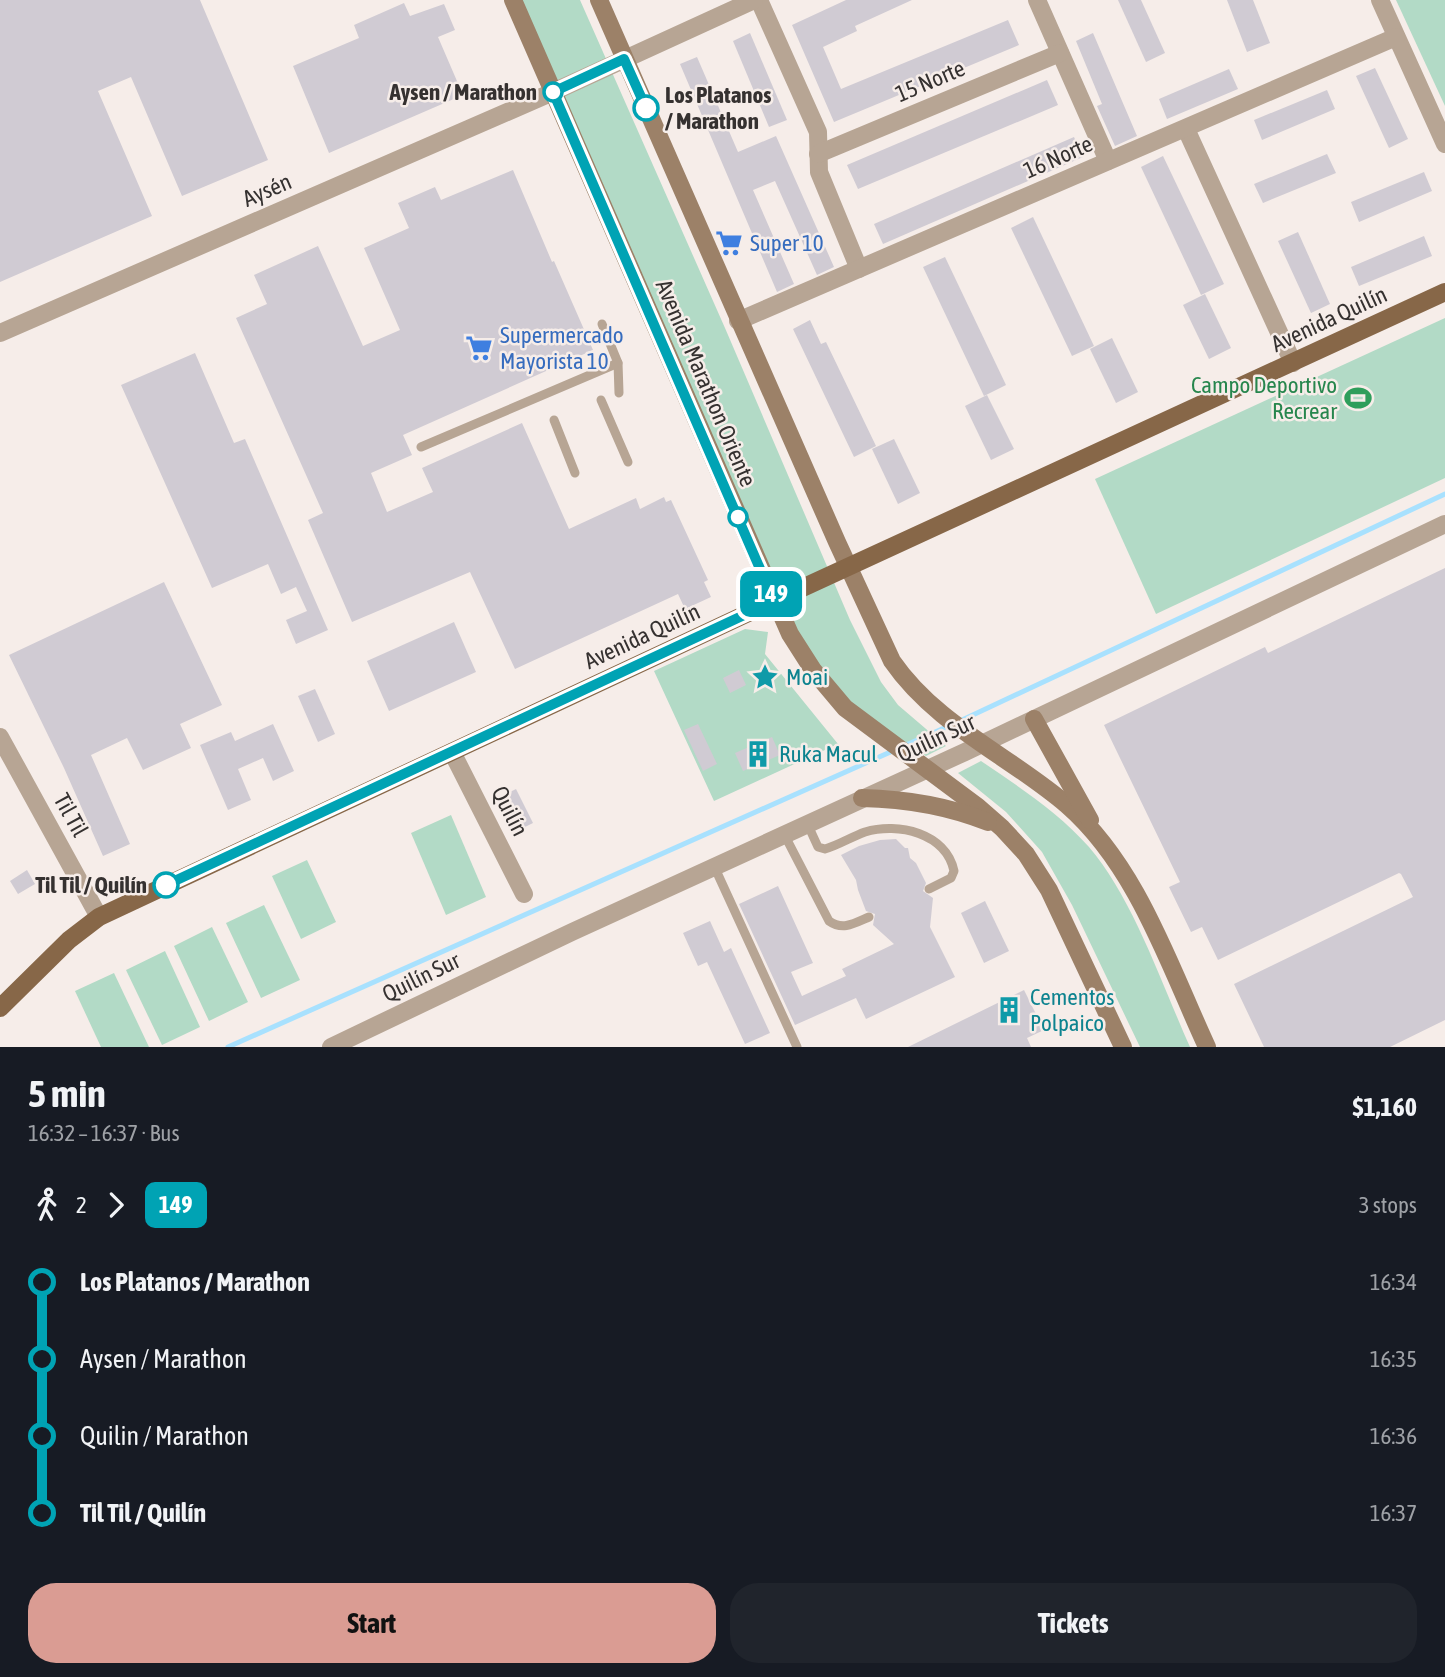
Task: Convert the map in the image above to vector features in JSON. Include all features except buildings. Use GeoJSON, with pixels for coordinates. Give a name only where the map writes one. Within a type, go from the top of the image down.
{"type":"FeatureCollection","features":[{"type":"Feature","properties":{"kind":"main road","name":"Avenida Marathon Oriente"},"geometry":{"type":"LineString","coordinates":[[513,0],[790,634],[813,670],[845,708],[1002,828],[1026,854],[1049,890],[1123,1047]]}},
{"type":"Feature","properties":{"kind":"main road"},"geometry":{"type":"LineString","coordinates":[[598,0],[738,321],[892,661],[916,692],[937,711],[1069,807],[1102,842]]}},
{"type":"Feature","properties":{"kind":"main road","name":"Avenida Quilín"},"geometry":{"type":"LineString","coordinates":[[0,1008],[69,940],[99,916],[1445,292]]}},
{"type":"Feature","properties":{"kind":"main road"},"geometry":{"type":"LineString","coordinates":[[1034,719],[1102,842],[1141,904],[1207,1047]]}},
{"type":"Feature","properties":{"kind":"main road"},"geometry":{"type":"LineString","coordinates":[[862,799],[901,800],[934,805],[1002,828]]}},
{"type":"Feature","properties":{"kind":"street","name":"Aysén"},"geometry":{"type":"LineString","coordinates":[[0,333],[757,0]]}},
{"type":"Feature","properties":{"kind":"street"},"geometry":{"type":"LineString","coordinates":[[757,0],[818,132],[819,172],[859,269]]}},
{"type":"Feature","properties":{"kind":"street"},"geometry":{"type":"LineString","coordinates":[[1037,0],[1108,161]]}},
{"type":"Feature","properties":{"kind":"street"},"geometry":{"type":"LineString","coordinates":[[1380,0],[1445,144]]}},
{"type":"Feature","properties":{"kind":"street","name":"16 Norte"},"geometry":{"type":"LineString","coordinates":[[738,321],[1396,37]]}},
{"type":"Feature","properties":{"kind":"street","name":"15 Norte"},"geometry":{"type":"LineString","coordinates":[[818,154],[1060,53]]}},
{"type":"Feature","properties":{"kind":"street"},"geometry":{"type":"LineString","coordinates":[[1186,128],[1293,363]]}},
{"type":"Feature","properties":{"kind":"street","name":"Quilín Sur"},"geometry":{"type":"LineString","coordinates":[[331,1047],[714,866],[984,744],[1445,524]]}},
{"type":"Feature","properties":{"kind":"street","name":"Til Til"},"geometry":{"type":"LineString","coordinates":[[0,737],[99,916]]}},
{"type":"Feature","properties":{"kind":"street","name":"Quilín"},"geometry":{"type":"LineString","coordinates":[[452,751],[524,894]]}},
{"type":"Feature","properties":{"kind":"lane"},"geometry":{"type":"LineString","coordinates":[[602,324],[618,363],[619,393]]}},
{"type":"Feature","properties":{"kind":"lane"},"geometry":{"type":"LineString","coordinates":[[421,447],[618,363]]}},
{"type":"Feature","properties":{"kind":"lane"},"geometry":{"type":"LineString","coordinates":[[601,400],[628,462]]}},
{"type":"Feature","properties":{"kind":"lane"},"geometry":{"type":"LineString","coordinates":[[554,421],[575,473]]}},
{"type":"Feature","properties":{"kind":"lane"},"geometry":{"type":"LineString","coordinates":[[807,823],[818,846],[825,849],[878,830],[911,831],[933,840],[947,854],[954,872],[951,878],[929,889]]}},
{"type":"Feature","properties":{"kind":"lane"},"geometry":{"type":"LineString","coordinates":[[784,834],[830,921],[838,926],[846,926],[869,917]]}},
{"type":"Feature","properties":{"kind":"lane"},"geometry":{"type":"LineString","coordinates":[[714,866],[797,1047]]}},
{"type":"Feature","properties":{"kind":"green space"},"geometry":{"type":"Polygon","coordinates":[[[520,0],[580,0],[850,620],[881,682],[898,705],[946,746],[926,756],[864,715],[830,680],[789,618],[520,0]]]}},
{"type":"Feature","properties":{"kind":"green space"},"geometry":{"type":"Polygon","coordinates":[[[1396,0],[1445,0],[1445,106],[1396,0]]]}},
{"type":"Feature","properties":{"kind":"green space","name":"Campo Deportivo Recrear"},"geometry":{"type":"Polygon","coordinates":[[[1445,318],[1445,478],[1156,614],[1095,479],[1445,318]]]}},
{"type":"Feature","properties":{"kind":"green space"},"geometry":{"type":"Polygon","coordinates":[[[745,629],[768,632],[765,654],[838,744],[714,801],[654,671],[745,629]]]}},
{"type":"Feature","properties":{"kind":"green space"},"geometry":{"type":"Polygon","coordinates":[[[981,761],[1064,822],[1105,868],[1133,916],[1190,1047],[1140,1047],[1072,905],[1042,852],[1006,812],[958,773],[981,761]]]}},
{"type":"Feature","properties":{"kind":"green space"},"geometry":{"type":"Polygon","coordinates":[[[451,815],[486,897],[446,915],[411,833],[451,815]]]}},
{"type":"Feature","properties":{"kind":"green space"},"geometry":{"type":"Polygon","coordinates":[[[307,860],[336,922],[301,939],[272,876],[307,860]]]}},
{"type":"Feature","properties":{"kind":"green space"},"geometry":{"type":"Polygon","coordinates":[[[264,905],[300,980],[261,998],[226,923],[264,905]]]}},
{"type":"Feature","properties":{"kind":"green space"},"geometry":{"type":"Polygon","coordinates":[[[212,927],[248,1002],[209,1021],[174,946],[212,927]]]}},
{"type":"Feature","properties":{"kind":"green space"},"geometry":{"type":"Polygon","coordinates":[[[165,951],[200,1027],[162,1045],[126,970],[165,951]]]}},
{"type":"Feature","properties":{"kind":"green space"},"geometry":{"type":"Polygon","coordinates":[[[114,973],[149,1047],[101,1047],[75,991],[114,973]]]}},
{"type":"Feature","properties":{"kind":"waterway"},"geometry":{"type":"LineString","coordinates":[[960,721],[1445,494]]}},
{"type":"Feature","properties":{"kind":"waterway"},"geometry":{"type":"LineString","coordinates":[[228,1047],[951,725]]}},
{"type":"Feature","properties":{"kind":"bus line","name":"149"},"geometry":{"type":"LineString","coordinates":[[166,885],[774,601],[553,92],[624,59],[646,108]]}},
{"type":"Feature","properties":{"kind":"place","name":"Aysen / Marathon"},"geometry":{"type":"Point","coordinates":[553,92]}},
{"type":"Feature","properties":{"kind":"place","name":"Los Platanos / Marathon"},"geometry":{"type":"Point","coordinates":[646,108]}},
{"type":"Feature","properties":{"kind":"place","name":"Super 10"},"geometry":{"type":"Point","coordinates":[729,243]}},
{"type":"Feature","properties":{"kind":"place","name":"Supermercado Mayorista 10"},"geometry":{"type":"Point","coordinates":[479,348]}},
{"type":"Feature","properties":{"kind":"place","name":"Campo Deportivo Recrear"},"geometry":{"type":"Point","coordinates":[1358,398]}},
{"type":"Feature","properties":{"kind":"place","name":"Moai"},"geometry":{"type":"Point","coordinates":[765,677]}},
{"type":"Feature","properties":{"kind":"place","name":"Ruka Macul"},"geometry":{"type":"Point","coordinates":[758,754]}},
{"type":"Feature","properties":{"kind":"place","name":"Til Til / Quilín"},"geometry":{"type":"Point","coordinates":[166,885]}},
{"type":"Feature","properties":{"kind":"place","name":"Cementos Polpaico"},"geometry":{"type":"Point","coordinates":[1009,1010]}}]}
